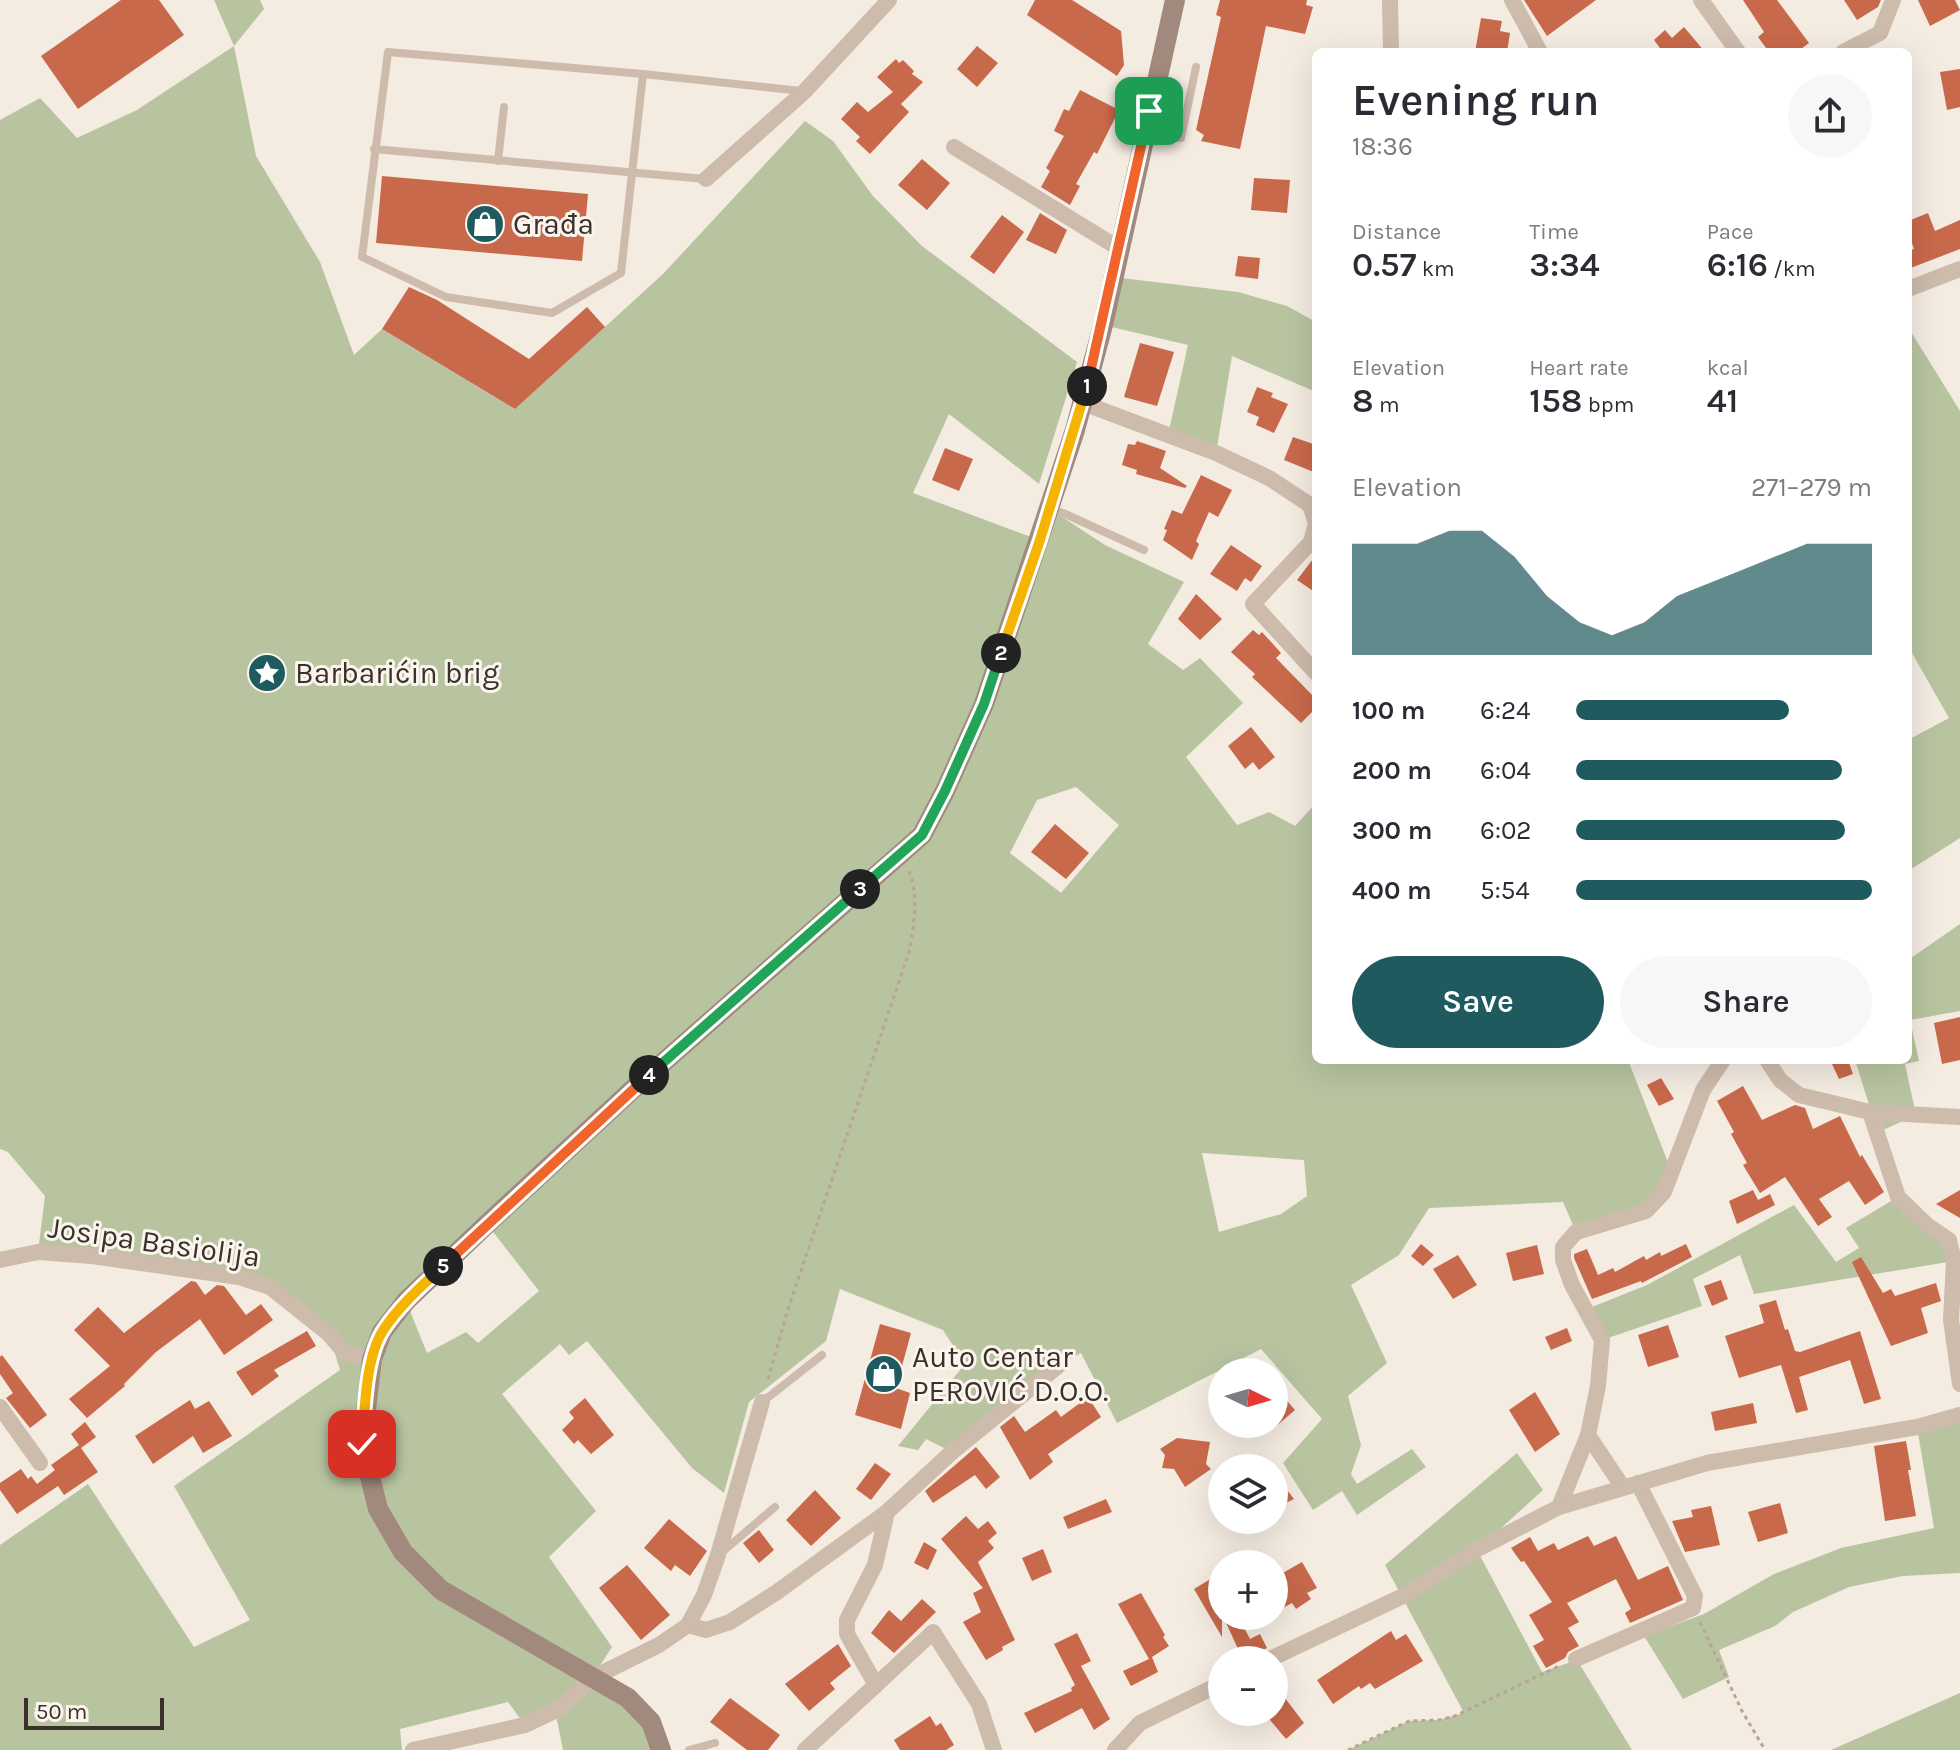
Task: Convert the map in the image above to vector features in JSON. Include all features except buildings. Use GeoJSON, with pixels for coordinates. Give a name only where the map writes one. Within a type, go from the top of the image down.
{"type":"FeatureCollection","features":[{"type":"Feature","properties":{"kind":"main road"},"geometry":{"type":"LineString","coordinates":[[661,1750],[651,1722],[628,1698],[441,1590],[403,1552],[378,1509],[362,1444],[372,1359],[382,1332],[406,1301],[633,1089],[922,835],[984,704],[1083,403],[1175,0]]}},
{"type":"Feature","properties":{"kind":"street"},"geometry":{"type":"LineString","coordinates":[[706,179],[804,92],[889,0]]}},
{"type":"Feature","properties":{"kind":"street"},"geometry":{"type":"LineString","coordinates":[[1390,0],[1391,48]]}},
{"type":"Feature","properties":{"kind":"street"},"geometry":{"type":"LineString","coordinates":[[1512,0],[1538,48]]}},
{"type":"Feature","properties":{"kind":"street"},"geometry":{"type":"LineString","coordinates":[[1701,0],[1735,48]]}},
{"type":"Feature","properties":{"kind":"street"},"geometry":{"type":"LineString","coordinates":[[1851,48],[1880,33],[1893,0]]}},
{"type":"Feature","properties":{"kind":"street"},"geometry":{"type":"LineString","coordinates":[[954,147],[1120,249]]}},
{"type":"Feature","properties":{"kind":"street"},"geometry":{"type":"LineString","coordinates":[[1912,287],[1960,269]]}},
{"type":"Feature","properties":{"kind":"street"},"geometry":{"type":"LineString","coordinates":[[1083,403],[1216,453],[1269,478],[1310,505],[1312,511]]}},
{"type":"Feature","properties":{"kind":"street"},"geometry":{"type":"LineString","coordinates":[[1312,538],[1253,604],[1312,669]]}},
{"type":"Feature","properties":{"kind":"street"},"geometry":{"type":"LineString","coordinates":[[1559,1507],[1588,1435],[1598,1386],[1602,1340],[1572,1285],[1563,1260],[1563,1247],[1576,1232],[1646,1211],[1664,1192],[1703,1090],[1720,1064]]}},
{"type":"Feature","properties":{"kind":"street"},"geometry":{"type":"LineString","coordinates":[[1770,1064],[1780,1080],[1799,1095],[1870,1112],[1960,1117]]}},
{"type":"Feature","properties":{"kind":"street"},"geometry":{"type":"LineString","coordinates":[[1870,1112],[1898,1197],[1927,1225],[1949,1240],[1954,1261],[1951,1320],[1960,1384]]}},
{"type":"Feature","properties":{"kind":"street","name":"Josipa Basiolija"},"geometry":{"type":"LineString","coordinates":[[0,1260],[38,1252],[92,1256],[239,1277],[270,1287],[329,1334],[345,1353],[372,1359]]}},
{"type":"Feature","properties":{"kind":"street"},"geometry":{"type":"LineString","coordinates":[[688,1625],[706,1630],[730,1622],[777,1592],[887,1512],[952,1452],[1058,1366]]}},
{"type":"Feature","properties":{"kind":"street"},"geometry":{"type":"LineString","coordinates":[[413,1750],[525,1725],[561,1708],[592,1678],[659,1645],[688,1625],[704,1595],[718,1555],[762,1402]]}},
{"type":"Feature","properties":{"kind":"street"},"geometry":{"type":"LineString","coordinates":[[0,1407],[40,1463]]}},
{"type":"Feature","properties":{"kind":"street"},"geometry":{"type":"LineString","coordinates":[[1288,1651],[1403,1596],[1476,1550],[1559,1507],[1707,1463],[1917,1427],[1960,1415]]}},
{"type":"Feature","properties":{"kind":"street"},"geometry":{"type":"LineString","coordinates":[[1576,1659],[1693,1608],[1695,1596],[1630,1485],[1588,1435]]}},
{"type":"Feature","properties":{"kind":"street"},"geometry":{"type":"LineString","coordinates":[[876,1685],[847,1634],[847,1620],[875,1565],[887,1512]]}},
{"type":"Feature","properties":{"kind":"street"},"geometry":{"type":"LineString","coordinates":[[805,1750],[933,1632],[979,1704],[994,1750]]}},
{"type":"Feature","properties":{"kind":"street"},"geometry":{"type":"LineString","coordinates":[[1115,1750],[1140,1723],[1208,1690]]}},
{"type":"Feature","properties":{"kind":"lane"},"geometry":{"type":"LineString","coordinates":[[643,74],[621,273],[552,313],[446,297],[362,257],[388,52],[643,74],[804,92]]}},
{"type":"Feature","properties":{"kind":"lane"},"geometry":{"type":"LineString","coordinates":[[1144,132],[1181,138],[1196,67]]}},
{"type":"Feature","properties":{"kind":"lane"},"geometry":{"type":"LineString","coordinates":[[498,161],[504,107]]}},
{"type":"Feature","properties":{"kind":"lane"},"geometry":{"type":"LineString","coordinates":[[374,149],[706,179]]}},
{"type":"Feature","properties":{"kind":"lane"},"geometry":{"type":"LineString","coordinates":[[1050,509],[1144,550]]}},
{"type":"Feature","properties":{"kind":"lane"},"geometry":{"type":"LineString","coordinates":[[762,1402],[822,1355]]}},
{"type":"Feature","properties":{"kind":"lane"},"geometry":{"type":"LineString","coordinates":[[718,1555],[775,1507]]}},
{"type":"Feature","properties":{"kind":"lane"},"geometry":{"type":"LineString","coordinates":[[689,1750],[715,1743]]}},
{"type":"Feature","properties":{"kind":"path"},"geometry":{"type":"LineString","coordinates":[[762,1402],[788,1309],[909,952],[914,917],[913,882],[901,853]]}},
{"type":"Feature","properties":{"kind":"path"},"geometry":{"type":"LineString","coordinates":[[1693,1608],[1742,1711],[1765,1750]]}},
{"type":"Feature","properties":{"kind":"path"},"geometry":{"type":"LineString","coordinates":[[1348,1750],[1409,1721],[1455,1716],[1576,1659]]}},
{"type":"Feature","properties":{"kind":"green space"},"geometry":{"type":"Polygon","coordinates":[[[214,0],[260,0],[264,9],[234,46],[214,0]]]}},
{"type":"Feature","properties":{"kind":"green space"},"geometry":{"type":"Polygon","coordinates":[[[234,46],[256,156],[320,262],[354,355],[382,329],[515,409],[663,274],[805,121],[833,141],[873,196],[922,246],[1077,362],[1039,484],[949,414],[913,493],[1039,540],[1050,509],[1105,545],[1184,582],[1148,644],[1183,670],[1200,658],[1243,703],[1186,757],[1237,825],[1269,812],[1295,826],[1312,807],[1312,1064],[1630,1064],[1671,1170],[1646,1211],[1576,1232],[1563,1202],[1429,1208],[1399,1255],[1351,1285],[1387,1363],[1348,1396],[1361,1445],[1351,1474],[1357,1484],[1412,1449],[1426,1467],[1357,1515],[1342,1491],[1313,1510],[1288,1471],[1288,1457],[1322,1419],[1288,1380],[1288,1358],[1269,1358],[1261,1349],[1243,1358],[1208,1358],[1208,1376],[1117,1423],[1081,1353],[1058,1366],[952,1452],[926,1439],[918,1450],[898,1446],[965,1364],[943,1330],[840,1289],[826,1341],[749,1402],[724,1493],[692,1468],[587,1341],[569,1355],[560,1344],[502,1394],[596,1511],[549,1557],[612,1647],[592,1678],[628,1698],[661,1750],[563,1750],[555,1710],[525,1725],[508,1702],[400,1729],[402,1750],[0,1750],[0,1545],[88,1484],[194,1647],[250,1620],[174,1486],[340,1370],[329,1334],[270,1287],[38,1252],[45,1196],[8,1152],[0,1149],[0,120],[40,98],[77,138],[137,110],[234,46]],[[1076,787],[1037,800],[1010,853],[1061,893],[1119,825],[1076,787]],[[1202,1153],[1219,1232],[1281,1214],[1307,1196],[1304,1160],[1202,1153]],[[487,1224],[406,1301],[427,1353],[466,1332],[478,1343],[539,1291],[487,1224]]]}},
{"type":"Feature","properties":{"kind":"green space"},"geometry":{"type":"Polygon","coordinates":[[[1113,277],[1238,292],[1287,306],[1312,320],[1312,390],[1232,356],[1216,453],[1168,435],[1188,345],[1103,325],[1113,277]]]}},
{"type":"Feature","properties":{"kind":"green space"},"geometry":{"type":"Polygon","coordinates":[[[1912,333],[1960,411],[1960,838],[1912,868],[1912,738],[1949,718],[1912,653],[1912,333]]]}},
{"type":"Feature","properties":{"kind":"green space"},"geometry":{"type":"Polygon","coordinates":[[[1960,924],[1960,1011],[1912,1020],[1912,957],[1960,924]]]}},
{"type":"Feature","properties":{"kind":"green space"},"geometry":{"type":"Polygon","coordinates":[[[1912,1029],[1919,1061],[1912,1062],[1912,1029]]]}},
{"type":"Feature","properties":{"kind":"green space"},"geometry":{"type":"Polygon","coordinates":[[[1856,1064],[1905,1064],[1916,1115],[1883,1130],[1902,1193],[1954,1261],[1754,1294],[1740,1255],[1693,1279],[1702,1306],[1602,1340],[1587,1309],[1647,1285],[1794,1205],[1836,1262],[1859,1248],[1846,1228],[1898,1197],[1856,1064]]]}},
{"type":"Feature","properties":{"kind":"green space"},"geometry":{"type":"Polygon","coordinates":[[[1960,1415],[1960,1573],[1903,1576],[1849,1587],[1793,1612],[1775,1626],[1719,1650],[1729,1677],[1683,1699],[1644,1636],[1704,1614],[1774,1574],[1841,1548],[1934,1528],[1917,1427],[1960,1415]]]}},
{"type":"Feature","properties":{"kind":"green space"},"geometry":{"type":"Polygon","coordinates":[[[1517,1453],[1543,1490],[1477,1550],[1542,1672],[1577,1660],[1632,1750],[1348,1750],[1409,1721],[1439,1720],[1464,1713],[1385,1565],[1517,1453]]]}},
{"type":"Feature","properties":{"kind":"green space"},"geometry":{"type":"Polygon","coordinates":[[[1960,1693],[1960,1750],[1831,1750],[1960,1693]]]}},
{"type":"Feature","properties":{"kind":"place","name":"Građa"},"geometry":{"type":"Point","coordinates":[485,224]}},
{"type":"Feature","properties":{"kind":"place","name":"Barbarićin brig"},"geometry":{"type":"Point","coordinates":[267,673]}},
{"type":"Feature","properties":{"kind":"place","name":"Auto Centar PEROVIĆ D.O.O."},"geometry":{"type":"Point","coordinates":[884,1374]}},
{"type":"Feature","properties":{"kind":"route"},"geometry":{"type":"LineString","coordinates":[[362,1444],[372,1359],[382,1332],[406,1301],[633,1089],[922,835],[984,704],[1075,430],[1103,325],[1149,111]]}}]}
